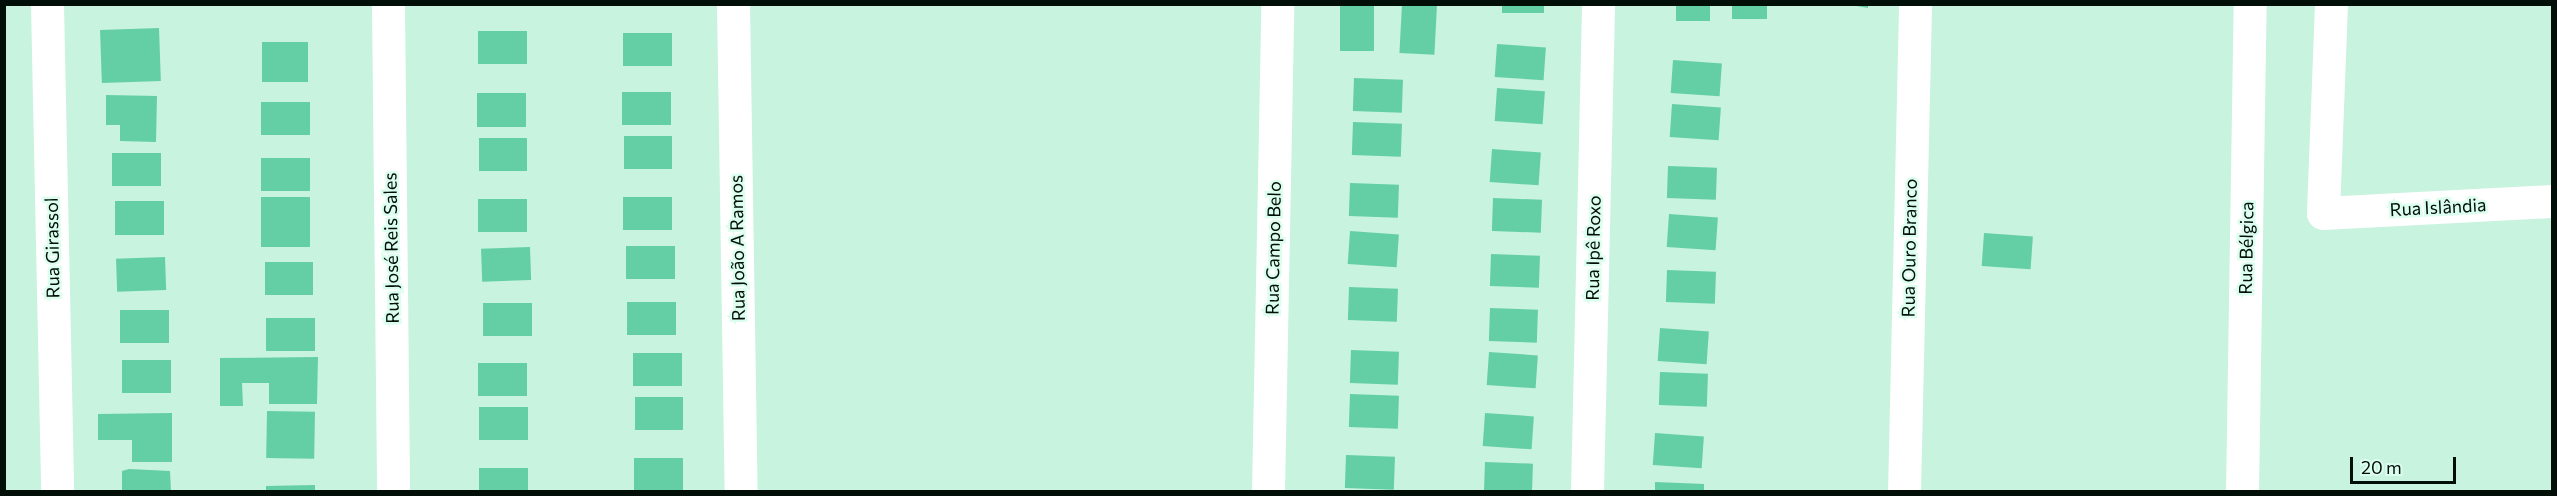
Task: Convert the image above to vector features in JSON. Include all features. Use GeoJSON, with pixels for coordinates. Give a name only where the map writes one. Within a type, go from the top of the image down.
{"type":"FeatureCollection","features":[{"type":"Feature","properties":{"kind":"street","name":"Rua Girassol"},"geometry":{"type":"LineString","coordinates":[[48,4],[57,492]]}},
{"type":"Feature","properties":{"kind":"street","name":"Rua José Reis Sales"},"geometry":{"type":"LineString","coordinates":[[388,4],[393,492]]}},
{"type":"Feature","properties":{"kind":"street","name":"Rua João A Ramos"},"geometry":{"type":"LineString","coordinates":[[733,4],[741,492]]}},
{"type":"Feature","properties":{"kind":"street","name":"Rua Campo Belo"},"geometry":{"type":"LineString","coordinates":[[1268,492],[1277,4]]}},
{"type":"Feature","properties":{"kind":"street","name":"Rua Ipê Roxo"},"geometry":{"type":"LineString","coordinates":[[1587,492],[1598,4]]}},
{"type":"Feature","properties":{"kind":"street","name":"Rua Ouro Branco"},"geometry":{"type":"LineString","coordinates":[[1904,492],[1914,4]]}},
{"type":"Feature","properties":{"kind":"street","name":"Rua Bélgica"},"geometry":{"type":"LineString","coordinates":[[2242,492],[2250,4]]}},
{"type":"Feature","properties":{"kind":"street","name":"Rua Islândia"},"geometry":{"type":"LineString","coordinates":[[2331,4],[2323,213],[2553,201]]}},
{"type":"Feature","properties":{"kind":"building"},"geometry":{"type":"Polygon","coordinates":[[[1340,4],[1374,4],[1374,51],[1340,51],[1340,4]]]}},
{"type":"Feature","properties":{"kind":"building"},"geometry":{"type":"Polygon","coordinates":[[[1402,4],[1437,6],[1434,55],[1399,53],[1402,4]]]}},
{"type":"Feature","properties":{"kind":"building"},"geometry":{"type":"Polygon","coordinates":[[[1676,4],[1710,4],[1710,21],[1676,21],[1676,4]]]}},
{"type":"Feature","properties":{"kind":"building"},"geometry":{"type":"Polygon","coordinates":[[[1732,4],[1767,4],[1767,19],[1732,19],[1732,4]]]}},
{"type":"Feature","properties":{"kind":"building"},"geometry":{"type":"Polygon","coordinates":[[[1845,4],[1868,4],[1868,8],[1845,4]]]}},
{"type":"Feature","properties":{"kind":"building"},"geometry":{"type":"Polygon","coordinates":[[[1502,5],[1544,5],[1544,13],[1502,13],[1502,5]]]}},
{"type":"Feature","properties":{"kind":"building"},"geometry":{"type":"Polygon","coordinates":[[[159,28],[161,81],[102,83],[100,30],[159,28]]]}},
{"type":"Feature","properties":{"kind":"building"},"geometry":{"type":"Polygon","coordinates":[[[478,31],[527,31],[527,64],[478,64],[478,31]]]}},
{"type":"Feature","properties":{"kind":"building"},"geometry":{"type":"Polygon","coordinates":[[[623,33],[672,33],[672,66],[623,66],[623,33]]]}},
{"type":"Feature","properties":{"kind":"building"},"geometry":{"type":"Polygon","coordinates":[[[262,42],[308,42],[308,82],[262,82],[262,42]]]}},
{"type":"Feature","properties":{"kind":"building"},"geometry":{"type":"Polygon","coordinates":[[[1497,44],[1546,47],[1544,80],[1495,77],[1497,44]]]}},
{"type":"Feature","properties":{"kind":"building"},"geometry":{"type":"Polygon","coordinates":[[[1673,60],[1722,63],[1720,96],[1671,93],[1673,60]]]}},
{"type":"Feature","properties":{"kind":"building"},"geometry":{"type":"Polygon","coordinates":[[[1354,78],[1403,80],[1402,113],[1353,111],[1354,78]]]}},
{"type":"Feature","properties":{"kind":"building"},"geometry":{"type":"Polygon","coordinates":[[[1497,88],[1545,91],[1543,124],[1495,121],[1497,88]]]}},
{"type":"Feature","properties":{"kind":"building"},"geometry":{"type":"Polygon","coordinates":[[[622,92],[671,92],[671,125],[622,125],[622,92]]]}},
{"type":"Feature","properties":{"kind":"building"},"geometry":{"type":"Polygon","coordinates":[[[477,93],[526,93],[526,127],[477,127],[477,93]]]}},
{"type":"Feature","properties":{"kind":"building"},"geometry":{"type":"Polygon","coordinates":[[[106,95],[157,96],[156,142],[120,141],[120,125],[106,125],[106,95]]]}},
{"type":"Feature","properties":{"kind":"building"},"geometry":{"type":"Polygon","coordinates":[[[261,102],[310,102],[310,135],[261,135],[261,102]]]}},
{"type":"Feature","properties":{"kind":"building"},"geometry":{"type":"Polygon","coordinates":[[[1672,104],[1721,107],[1719,140],[1670,137],[1672,104]]]}},
{"type":"Feature","properties":{"kind":"building"},"geometry":{"type":"Polygon","coordinates":[[[1353,122],[1402,124],[1401,157],[1352,155],[1353,122]]]}},
{"type":"Feature","properties":{"kind":"building"},"geometry":{"type":"Polygon","coordinates":[[[624,136],[672,136],[672,169],[624,169],[624,136]]]}},
{"type":"Feature","properties":{"kind":"building"},"geometry":{"type":"Polygon","coordinates":[[[479,138],[527,138],[527,171],[479,171],[479,138]]]}},
{"type":"Feature","properties":{"kind":"building"},"geometry":{"type":"Polygon","coordinates":[[[1492,149],[1541,152],[1539,185],[1490,182],[1492,149]]]}},
{"type":"Feature","properties":{"kind":"building"},"geometry":{"type":"Polygon","coordinates":[[[112,153],[161,153],[161,186],[112,186],[112,153]]]}},
{"type":"Feature","properties":{"kind":"building"},"geometry":{"type":"Polygon","coordinates":[[[261,158],[310,158],[310,191],[261,191],[261,158]]]}},
{"type":"Feature","properties":{"kind":"building"},"geometry":{"type":"Polygon","coordinates":[[[1668,166],[1717,168],[1716,200],[1667,198],[1668,166]]]}},
{"type":"Feature","properties":{"kind":"building"},"geometry":{"type":"Polygon","coordinates":[[[1350,183],[1399,185],[1398,218],[1349,216],[1350,183]]]}},
{"type":"Feature","properties":{"kind":"building"},"geometry":{"type":"Polygon","coordinates":[[[261,197],[310,197],[310,247],[261,247],[261,197]]]}},
{"type":"Feature","properties":{"kind":"building"},"geometry":{"type":"Polygon","coordinates":[[[623,197],[672,197],[672,230],[623,230],[623,197]]]}},
{"type":"Feature","properties":{"kind":"building"},"geometry":{"type":"Polygon","coordinates":[[[1493,198],[1542,200],[1541,233],[1492,231],[1493,198]]]}},
{"type":"Feature","properties":{"kind":"building"},"geometry":{"type":"Polygon","coordinates":[[[478,199],[527,199],[527,232],[478,232],[478,199]]]}},
{"type":"Feature","properties":{"kind":"building"},"geometry":{"type":"Polygon","coordinates":[[[115,201],[164,201],[164,235],[115,235],[115,201]]]}},
{"type":"Feature","properties":{"kind":"building"},"geometry":{"type":"Polygon","coordinates":[[[1669,214],[1718,217],[1716,250],[1667,247],[1669,214]]]}},
{"type":"Feature","properties":{"kind":"building"},"geometry":{"type":"Polygon","coordinates":[[[1350,231],[1399,234],[1397,267],[1348,264],[1350,231]]]}},
{"type":"Feature","properties":{"kind":"building"},"geometry":{"type":"Polygon","coordinates":[[[1984,233],[2033,236],[2031,269],[1982,266],[1984,233]]]}},
{"type":"Feature","properties":{"kind":"building"},"geometry":{"type":"Polygon","coordinates":[[[626,246],[675,246],[675,279],[626,279],[626,246]]]}},
{"type":"Feature","properties":{"kind":"building"},"geometry":{"type":"Polygon","coordinates":[[[530,247],[531,280],[482,282],[481,249],[530,247]]]}},
{"type":"Feature","properties":{"kind":"building"},"geometry":{"type":"Polygon","coordinates":[[[1491,254],[1540,256],[1539,288],[1490,286],[1491,254]]]}},
{"type":"Feature","properties":{"kind":"building"},"geometry":{"type":"Polygon","coordinates":[[[165,257],[166,290],[117,292],[116,259],[165,257]]]}},
{"type":"Feature","properties":{"kind":"building"},"geometry":{"type":"Polygon","coordinates":[[[265,262],[313,262],[313,295],[265,295],[265,262]]]}},
{"type":"Feature","properties":{"kind":"building"},"geometry":{"type":"Polygon","coordinates":[[[1667,270],[1716,272],[1715,304],[1666,302],[1667,270]]]}},
{"type":"Feature","properties":{"kind":"building"},"geometry":{"type":"Polygon","coordinates":[[[1349,287],[1398,289],[1397,322],[1348,320],[1349,287]]]}},
{"type":"Feature","properties":{"kind":"building"},"geometry":{"type":"Polygon","coordinates":[[[627,302],[676,302],[676,335],[627,335],[627,302]]]}},
{"type":"Feature","properties":{"kind":"building"},"geometry":{"type":"Polygon","coordinates":[[[483,303],[532,303],[532,336],[483,336],[483,303]]]}},
{"type":"Feature","properties":{"kind":"building"},"geometry":{"type":"Polygon","coordinates":[[[1490,308],[1538,310],[1537,343],[1489,341],[1490,308]]]}},
{"type":"Feature","properties":{"kind":"building"},"geometry":{"type":"Polygon","coordinates":[[[120,310],[169,310],[169,343],[120,343],[120,310]]]}},
{"type":"Feature","properties":{"kind":"building"},"geometry":{"type":"Polygon","coordinates":[[[266,318],[315,318],[315,351],[266,351],[266,318]]]}},
{"type":"Feature","properties":{"kind":"building"},"geometry":{"type":"Polygon","coordinates":[[[1660,328],[1709,331],[1707,364],[1658,361],[1660,328]]]}},
{"type":"Feature","properties":{"kind":"building"},"geometry":{"type":"Polygon","coordinates":[[[1351,350],[1399,352],[1398,385],[1350,383],[1351,350]]]}},
{"type":"Feature","properties":{"kind":"building"},"geometry":{"type":"Polygon","coordinates":[[[1489,352],[1538,355],[1536,388],[1487,385],[1489,352]]]}},
{"type":"Feature","properties":{"kind":"building"},"geometry":{"type":"Polygon","coordinates":[[[633,353],[682,353],[682,386],[633,386],[633,353]]]}},
{"type":"Feature","properties":{"kind":"building"},"geometry":{"type":"Polygon","coordinates":[[[318,357],[317,404],[269,404],[269,383],[242,383],[243,406],[220,406],[220,358],[318,357]]]}},
{"type":"Feature","properties":{"kind":"building"},"geometry":{"type":"Polygon","coordinates":[[[122,360],[171,360],[171,393],[122,393],[122,360]]]}},
{"type":"Feature","properties":{"kind":"building"},"geometry":{"type":"Polygon","coordinates":[[[478,363],[527,363],[527,396],[478,396],[478,363]]]}},
{"type":"Feature","properties":{"kind":"building"},"geometry":{"type":"Polygon","coordinates":[[[1660,372],[1708,374],[1707,407],[1659,405],[1660,372]]]}},
{"type":"Feature","properties":{"kind":"building"},"geometry":{"type":"Polygon","coordinates":[[[1350,394],[1399,396],[1398,429],[1349,427],[1350,394]]]}},
{"type":"Feature","properties":{"kind":"building"},"geometry":{"type":"Polygon","coordinates":[[[635,397],[683,397],[683,430],[635,430],[635,397]]]}},
{"type":"Feature","properties":{"kind":"building"},"geometry":{"type":"Polygon","coordinates":[[[479,407],[528,407],[528,440],[479,440],[479,407]]]}},
{"type":"Feature","properties":{"kind":"building"},"geometry":{"type":"Polygon","coordinates":[[[267,411],[315,412],[314,459],[266,458],[267,411]]]}},
{"type":"Feature","properties":{"kind":"building"},"geometry":{"type":"Polygon","coordinates":[[[172,413],[172,462],[132,462],[132,440],[98,440],[98,414],[172,413]]]}},
{"type":"Feature","properties":{"kind":"building"},"geometry":{"type":"Polygon","coordinates":[[[1485,413],[1534,416],[1532,449],[1483,446],[1485,413]]]}},
{"type":"Feature","properties":{"kind":"building"},"geometry":{"type":"Polygon","coordinates":[[[1655,433],[1704,436],[1702,468],[1653,465],[1655,433]]]}},
{"type":"Feature","properties":{"kind":"building"},"geometry":{"type":"Polygon","coordinates":[[[1346,455],[1395,457],[1394,490],[1345,488],[1346,455]]]}},
{"type":"Feature","properties":{"kind":"building"},"geometry":{"type":"Polygon","coordinates":[[[634,458],[683,458],[683,491],[634,491],[634,458]]]}},
{"type":"Feature","properties":{"kind":"building"},"geometry":{"type":"Polygon","coordinates":[[[1485,462],[1533,464],[1532,492],[1484,492],[1485,462]]]}},
{"type":"Feature","properties":{"kind":"building"},"geometry":{"type":"Polygon","coordinates":[[[479,468],[528,468],[528,492],[479,492],[479,468]]]}},
{"type":"Feature","properties":{"kind":"building"},"geometry":{"type":"Polygon","coordinates":[[[129,469],[170,471],[171,492],[122,492],[122,471],[129,469]]]}},
{"type":"Feature","properties":{"kind":"building"},"geometry":{"type":"Polygon","coordinates":[[[1655,482],[1704,484],[1704,492],[1655,492],[1655,482]]]}},
{"type":"Feature","properties":{"kind":"building"},"geometry":{"type":"Polygon","coordinates":[[[315,485],[315,492],[266,492],[266,486],[315,485]]]}}]}
